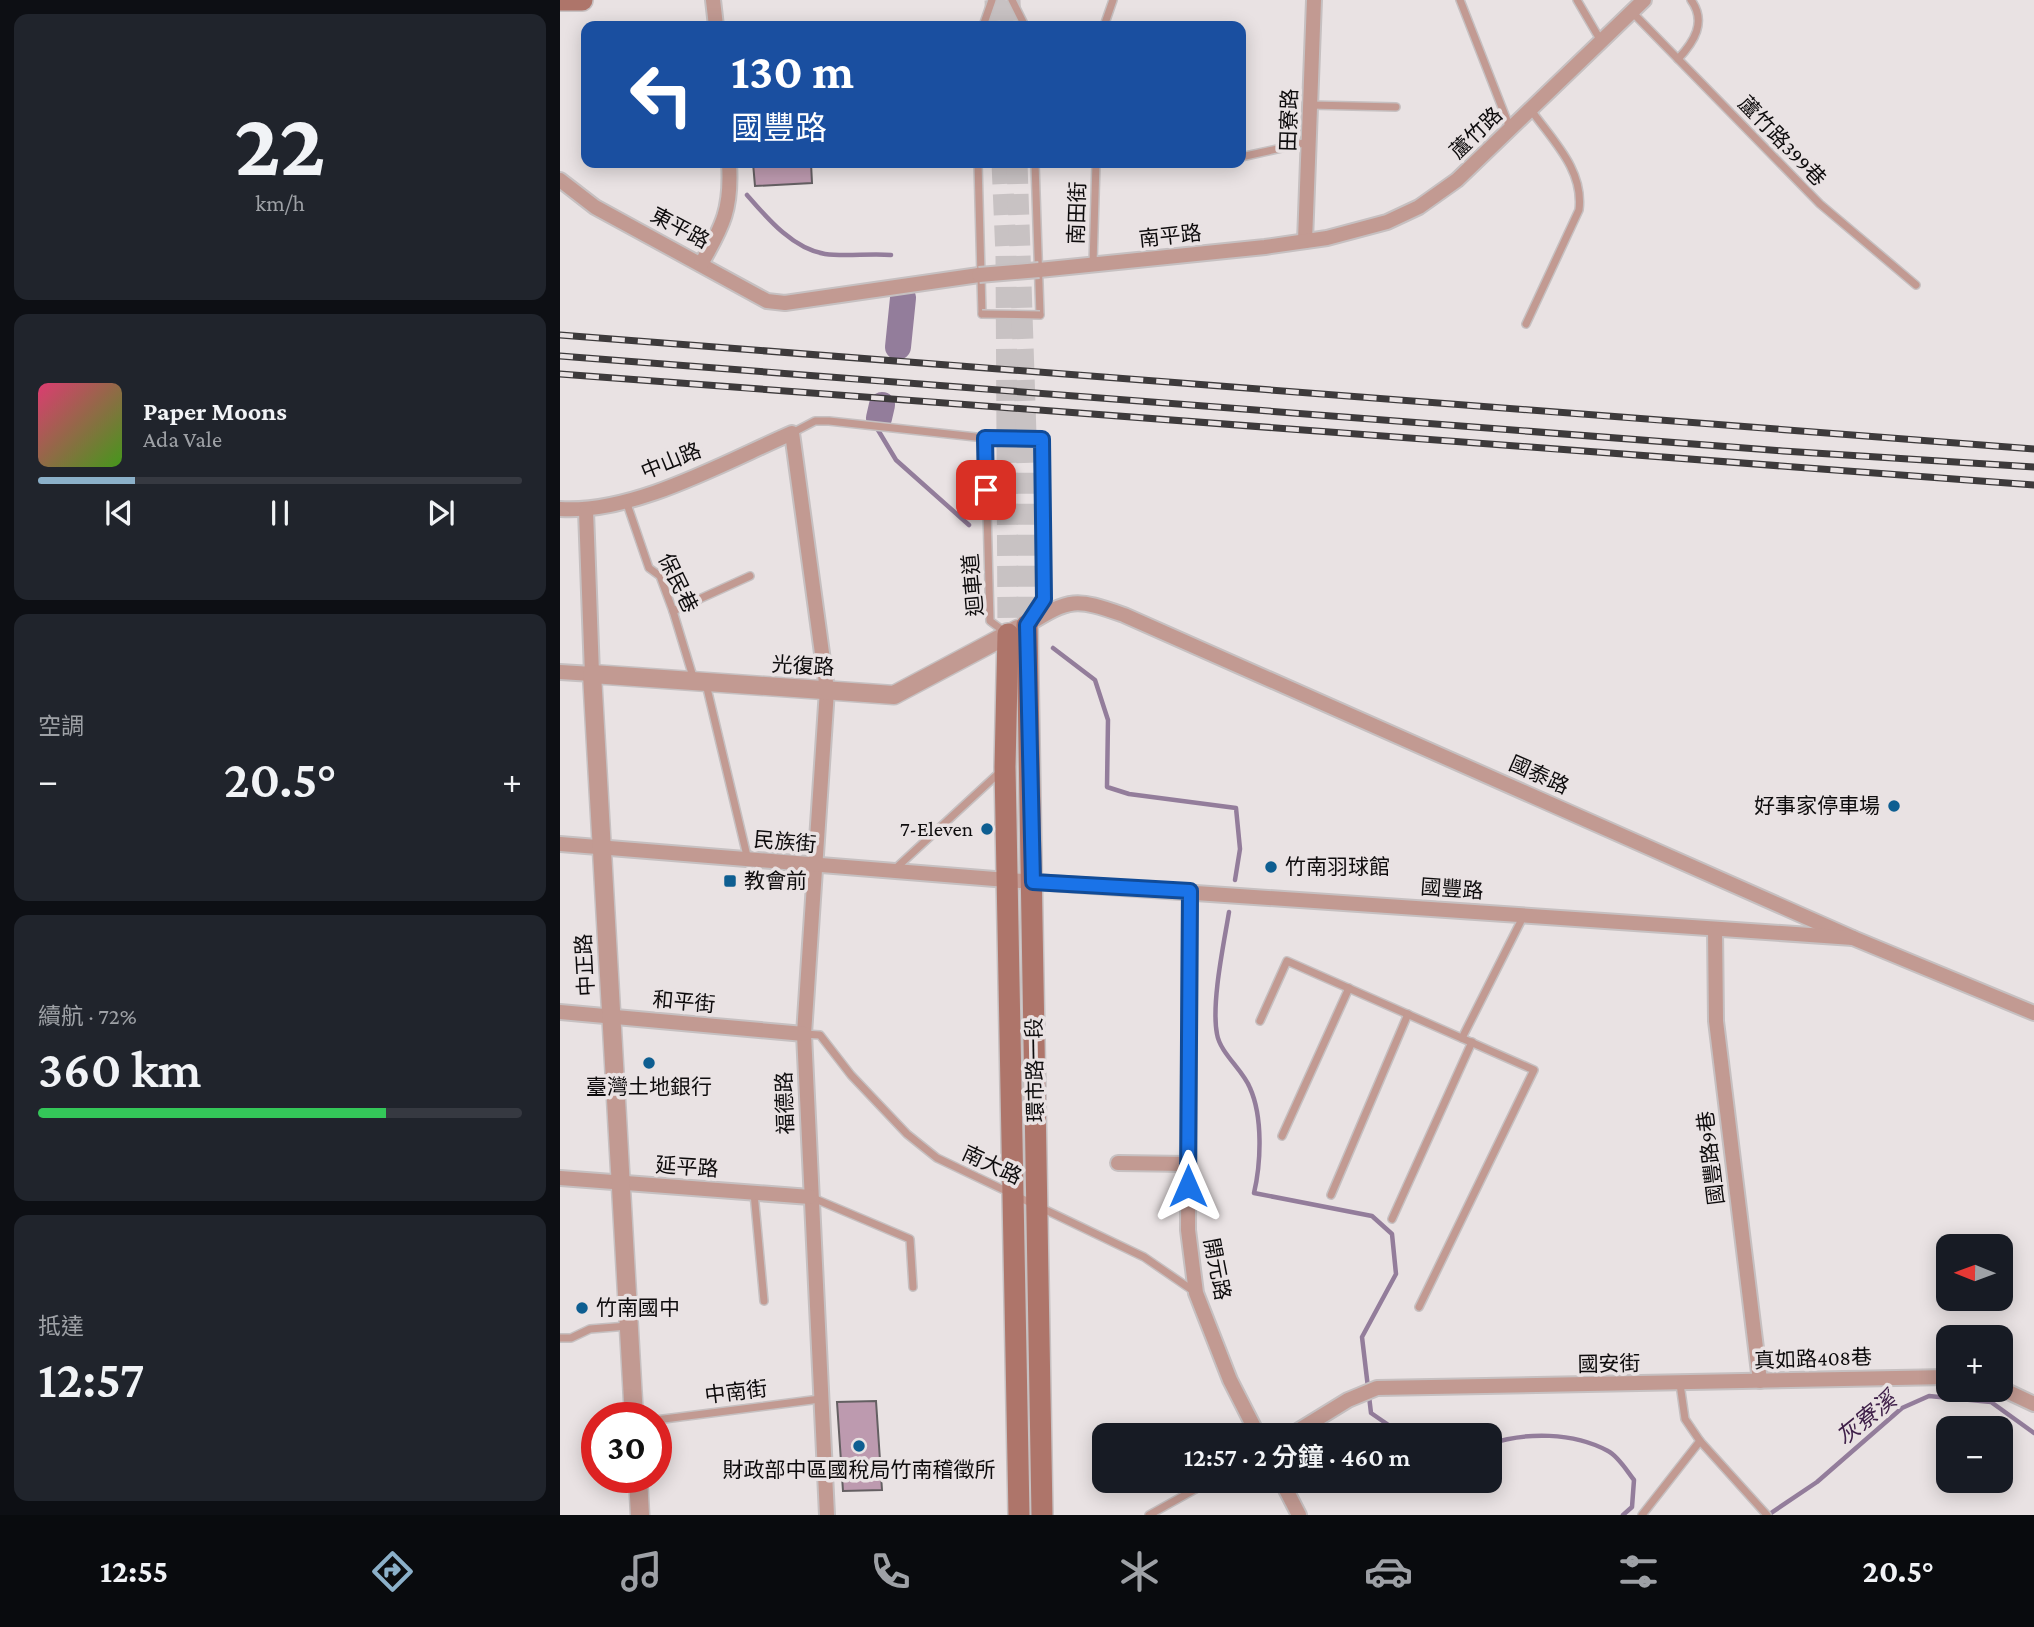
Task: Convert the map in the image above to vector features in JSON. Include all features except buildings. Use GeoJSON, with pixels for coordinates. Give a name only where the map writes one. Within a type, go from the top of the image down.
{"type":"FeatureCollection","features":[{"type":"Feature","properties":{"kind":"main road"},"geometry":{"type":"LineString","coordinates":[[560,1],[582,0]]}},
{"type":"Feature","properties":{"kind":"main road","name":"環市路一段"},"geometry":{"type":"LineString","coordinates":[[1017,629],[1005,767],[1019,1515]]}},
{"type":"Feature","properties":{"kind":"main road","name":"環市路一段"},"geometry":{"type":"LineString","coordinates":[[1017,629],[1033,882],[1042,1515]]}},
{"type":"Feature","properties":{"kind":"main road"},"geometry":{"type":"LineString","coordinates":[[1016,1367],[1040,1366]]}},
{"type":"Feature","properties":{"kind":"street"},"geometry":{"type":"LineString","coordinates":[[713,0],[715,21]]}},
{"type":"Feature","properties":{"kind":"street","name":"田寮路"},"geometry":{"type":"LineString","coordinates":[[1305,241],[1314,0]]}},
{"type":"Feature","properties":{"kind":"street","name":"蘆竹路"},"geometry":{"type":"LineString","coordinates":[[1305,241],[1357,231],[1419,207],[1457,180],[1644,0]]}},
{"type":"Feature","properties":{"kind":"street"},"geometry":{"type":"LineString","coordinates":[[701,264],[725,222],[731,192],[729,168]]}},
{"type":"Feature","properties":{"kind":"street","name":"東平路"},"geometry":{"type":"LineString","coordinates":[[560,180],[595,207],[767,301],[785,303],[979,275]]}},
{"type":"Feature","properties":{"kind":"street","name":"南平路"},"geometry":{"type":"LineString","coordinates":[[979,275],[1305,241]]}},
{"type":"Feature","properties":{"kind":"street","name":"中山路"},"geometry":{"type":"LineString","coordinates":[[560,509],[586,511],[626,501],[792,433]]}},
{"type":"Feature","properties":{"kind":"street","name":"福德路"},"geometry":{"type":"LineString","coordinates":[[792,433],[827,690],[803,1034],[827,1515]]}},
{"type":"Feature","properties":{"kind":"street","name":"中正路"},"geometry":{"type":"LineString","coordinates":[[586,511],[610,1016],[633,1402]]}},
{"type":"Feature","properties":{"kind":"street","name":"國泰路"},"geometry":{"type":"LineString","coordinates":[[1017,629],[1061,604],[1083,601],[1124,615],[1853,938],[2033,1009]]}},
{"type":"Feature","properties":{"kind":"street","name":"光復路"},"geometry":{"type":"LineString","coordinates":[[560,672],[894,695],[1017,629]]}},
{"type":"Feature","properties":{"kind":"street","name":"民族街"},"geometry":{"type":"LineString","coordinates":[[560,844],[1007,880]]}},
{"type":"Feature","properties":{"kind":"street","name":"國豐路"},"geometry":{"type":"LineString","coordinates":[[1007,880],[1853,938]]}},
{"type":"Feature","properties":{"kind":"street","name":"開元路"},"geometry":{"type":"LineString","coordinates":[[1190,891],[1188,1230],[1196,1293],[1230,1380],[1252,1423]]}},
{"type":"Feature","properties":{"kind":"street","name":"國豐路9巷"},"geometry":{"type":"LineString","coordinates":[[1715,929],[1716,1021],[1760,1381]]}},
{"type":"Feature","properties":{"kind":"street","name":"和平街"},"geometry":{"type":"LineString","coordinates":[[560,1012],[803,1034]]}},
{"type":"Feature","properties":{"kind":"street"},"geometry":{"type":"LineString","coordinates":[[1118,1163],[1188,1164]]}},
{"type":"Feature","properties":{"kind":"street","name":"延平路"},"geometry":{"type":"LineString","coordinates":[[560,1178],[810,1197]]}},
{"type":"Feature","properties":{"kind":"street","name":"真如路408巷"},"geometry":{"type":"LineString","coordinates":[[1680,1384],[1936,1377]]}},
{"type":"Feature","properties":{"kind":"street","name":"國安街"},"geometry":{"type":"LineString","coordinates":[[1311,1423],[1348,1400],[1377,1388],[1680,1384]]}},
{"type":"Feature","properties":{"kind":"street"},"geometry":{"type":"LineString","coordinates":[[2013,1394],[2034,1404]]}},
{"type":"Feature","properties":{"kind":"street"},"geometry":{"type":"LineString","coordinates":[[639,1493],[640,1515]]}},
{"type":"Feature","properties":{"kind":"street"},"geometry":{"type":"LineString","coordinates":[[1288,1493],[1299,1515]]}},
{"type":"Feature","properties":{"kind":"lane"},"geometry":{"type":"LineString","coordinates":[[985,21],[992,0]]}},
{"type":"Feature","properties":{"kind":"lane"},"geometry":{"type":"LineString","coordinates":[[1012,0],[1022,21]]}},
{"type":"Feature","properties":{"kind":"lane"},"geometry":{"type":"LineString","coordinates":[[1106,21],[1113,0]]}},
{"type":"Feature","properties":{"kind":"lane"},"geometry":{"type":"LineString","coordinates":[[1460,0],[1510,129]]}},
{"type":"Feature","properties":{"kind":"lane"},"geometry":{"type":"LineString","coordinates":[[1577,0],[1601,41]]}},
{"type":"Feature","properties":{"kind":"lane"},"geometry":{"type":"LineString","coordinates":[[1678,59],[1692,44],[1698,30],[1699,16],[1691,0]]}},
{"type":"Feature","properties":{"kind":"lane","name":"蘆竹路399巷"},"geometry":{"type":"LineString","coordinates":[[1632,12],[1820,204],[1916,285]]}},
{"type":"Feature","properties":{"kind":"lane"},"geometry":{"type":"LineString","coordinates":[[1310,105],[1396,107]]}},
{"type":"Feature","properties":{"kind":"lane"},"geometry":{"type":"LineString","coordinates":[[1526,324],[1579,210],[1581,193],[1574,170],[1530,110]]}},
{"type":"Feature","properties":{"kind":"lane"},"geometry":{"type":"LineString","coordinates":[[1246,156],[1309,142]]}},
{"type":"Feature","properties":{"kind":"lane"},"geometry":{"type":"LineString","coordinates":[[978,168],[982,314],[1040,315],[1035,168]]}},
{"type":"Feature","properties":{"kind":"lane","name":"南田街"},"geometry":{"type":"LineString","coordinates":[[1093,264],[1096,168]]}},
{"type":"Feature","properties":{"kind":"lane"},"geometry":{"type":"LineString","coordinates":[[792,433],[815,421],[829,421],[985,438],[1042,439],[1044,599],[1017,629]]}},
{"type":"Feature","properties":{"kind":"lane","name":"迴車道"},"geometry":{"type":"LineString","coordinates":[[985,438],[990,621],[1017,629]]}},
{"type":"Feature","properties":{"kind":"lane","name":"保民巷"},"geometry":{"type":"LineString","coordinates":[[626,501],[649,568],[660,576],[700,682],[748,860]]}},
{"type":"Feature","properties":{"kind":"lane"},"geometry":{"type":"LineString","coordinates":[[673,611],[750,576]]}},
{"type":"Feature","properties":{"kind":"lane"},"geometry":{"type":"LineString","coordinates":[[893,871],[1005,767]]}},
{"type":"Feature","properties":{"kind":"lane"},"geometry":{"type":"LineString","coordinates":[[1462,1038],[1524,915]]}},
{"type":"Feature","properties":{"kind":"lane"},"geometry":{"type":"LineString","coordinates":[[1260,1021],[1287,961],[1534,1070],[1419,1307]]}},
{"type":"Feature","properties":{"kind":"lane"},"geometry":{"type":"LineString","coordinates":[[1282,1136],[1349,988]]}},
{"type":"Feature","properties":{"kind":"lane"},"geometry":{"type":"LineString","coordinates":[[1331,1195],[1408,1014]]}},
{"type":"Feature","properties":{"kind":"lane","name":"南大路"},"geometry":{"type":"LineString","coordinates":[[803,1034],[820,1035],[851,1075],[907,1134],[937,1158],[1144,1257],[1196,1293]]}},
{"type":"Feature","properties":{"kind":"lane"},"geometry":{"type":"LineString","coordinates":[[1392,1219],[1472,1042]]}},
{"type":"Feature","properties":{"kind":"lane"},"geometry":{"type":"LineString","coordinates":[[754,1193],[764,1301]]}},
{"type":"Feature","properties":{"kind":"lane"},"geometry":{"type":"LineString","coordinates":[[810,1197],[910,1239],[913,1287]]}},
{"type":"Feature","properties":{"kind":"lane"},"geometry":{"type":"LineString","coordinates":[[560,1338],[571,1338],[590,1329],[628,1326]]}},
{"type":"Feature","properties":{"kind":"lane"},"geometry":{"type":"LineString","coordinates":[[1680,1384],[1685,1419],[1700,1441],[1767,1515]]}},
{"type":"Feature","properties":{"kind":"lane","name":"中南街"},"geometry":{"type":"LineString","coordinates":[[672,1418],[820,1399]]}},
{"type":"Feature","properties":{"kind":"lane"},"geometry":{"type":"LineString","coordinates":[[1642,1515],[1700,1441]]}},
{"type":"Feature","properties":{"kind":"lane"},"geometry":{"type":"LineString","coordinates":[[1149,1515],[1189,1493]]}},
{"type":"Feature","properties":{"kind":"waterway"},"geometry":{"type":"LineString","coordinates":[[747,195],[782,231],[813,251],[833,255],[891,255]]}},
{"type":"Feature","properties":{"kind":"waterway"},"geometry":{"type":"LineString","coordinates":[[898,347],[903,298]]}},
{"type":"Feature","properties":{"kind":"waterway"},"geometry":{"type":"LineString","coordinates":[[879,418],[882,405]]}},
{"type":"Feature","properties":{"kind":"waterway"},"geometry":{"type":"LineString","coordinates":[[878,430],[896,460],[969,525]]}},
{"type":"Feature","properties":{"kind":"waterway"},"geometry":{"type":"LineString","coordinates":[[1053,648],[1095,680],[1108,720],[1107,787],[1129,794],[1236,808],[1240,849],[1235,880]]}},
{"type":"Feature","properties":{"kind":"waterway"},"geometry":{"type":"LineString","coordinates":[[1229,912],[1219,973],[1217,1034],[1227,1055],[1247,1081],[1257,1112],[1259,1154],[1254,1193],[1372,1216],[1392,1234],[1396,1274],[1362,1337],[1371,1413],[1386,1423]]}},
{"type":"Feature","properties":{"kind":"waterway","name":"灰寮溪"},"geometry":{"type":"LineString","coordinates":[[1768,1515],[1817,1482],[1902,1408],[1929,1396],[1991,1402],[2034,1433]]}},
{"type":"Feature","properties":{"kind":"waterway"},"geometry":{"type":"LineString","coordinates":[[1502,1440],[1534,1436],[1565,1437],[1612,1453],[1634,1480],[1632,1507],[1623,1515]]}},
{"type":"Feature","properties":{"kind":"tunnel"},"geometry":{"type":"LineString","coordinates":[[995,0],[996,21]]}},
{"type":"Feature","properties":{"kind":"tunnel"},"geometry":{"type":"LineString","coordinates":[[1010,0],[1011,21]]}},
{"type":"Feature","properties":{"kind":"tunnel"},"geometry":{"type":"LineString","coordinates":[[1002,168],[1006,255],[1008,634]]}},
{"type":"Feature","properties":{"kind":"tunnel"},"geometry":{"type":"LineString","coordinates":[[1017,168],[1027,465],[1027,625]]}},
{"type":"Feature","properties":{"kind":"railway"},"geometry":{"type":"LineString","coordinates":[[560,335],[2034,449]]}},
{"type":"Feature","properties":{"kind":"railway"},"geometry":{"type":"LineString","coordinates":[[560,356],[1783,451],[2034,467]]}},
{"type":"Feature","properties":{"kind":"railway"},"geometry":{"type":"LineString","coordinates":[[560,374],[2034,485]]}},
{"type":"Feature","properties":{"kind":"place","name":"好事家停車場"},"geometry":{"type":"Point","coordinates":[1894,806]}},
{"type":"Feature","properties":{"kind":"place","name":"7-Eleven"},"geometry":{"type":"Point","coordinates":[987,829]}},
{"type":"Feature","properties":{"kind":"place","name":"竹南羽球館"},"geometry":{"type":"Point","coordinates":[1271,867]}},
{"type":"Feature","properties":{"kind":"place","name":"教會前"},"geometry":{"type":"Point","coordinates":[730,881]}},
{"type":"Feature","properties":{"kind":"place","name":"臺灣土地銀行"},"geometry":{"type":"Point","coordinates":[649,1063]}},
{"type":"Feature","properties":{"kind":"place","name":"竹南國中"},"geometry":{"type":"Point","coordinates":[582,1308]}},
{"type":"Feature","properties":{"kind":"place","name":"財政部中區國稅局竹南稽徵所"},"geometry":{"type":"Point","coordinates":[859,1446]}},
{"type":"Feature","properties":{"kind":"route"},"geometry":{"type":"LineString","coordinates":[[986,490],[985,438],[1042,439],[1044,599],[1027,625],[1033,882],[1190,891],[1188,1186]]}}]}
